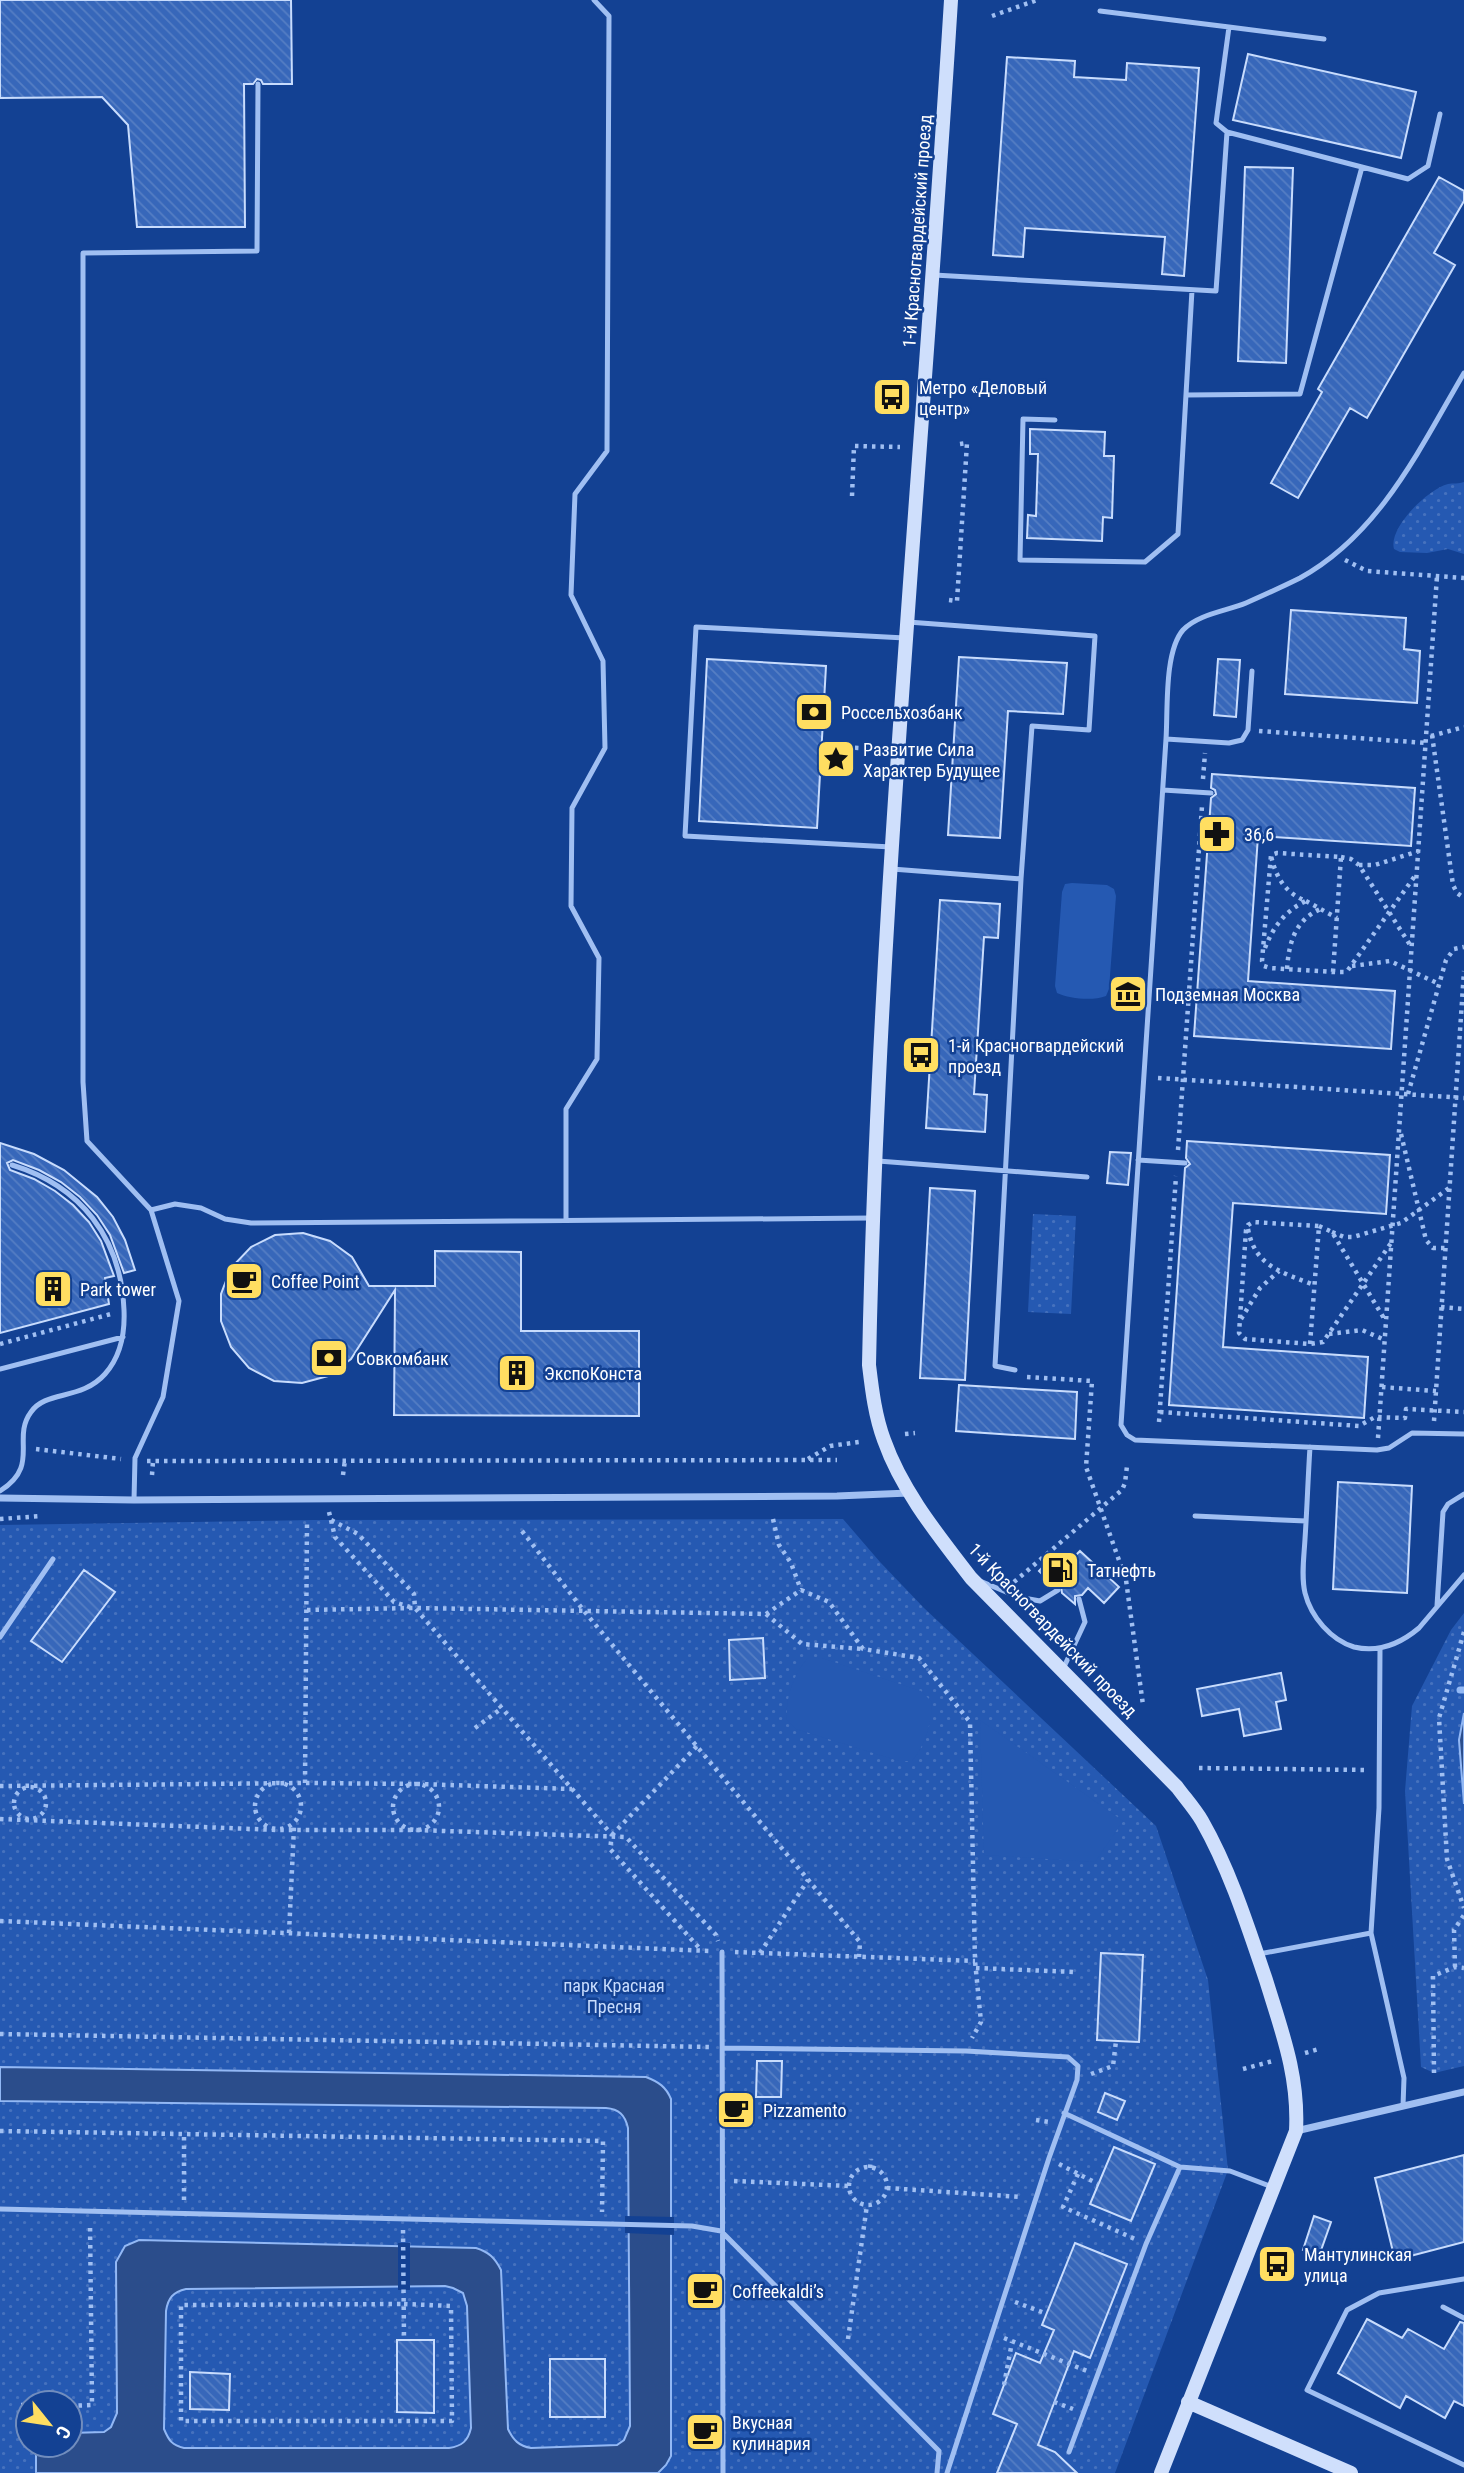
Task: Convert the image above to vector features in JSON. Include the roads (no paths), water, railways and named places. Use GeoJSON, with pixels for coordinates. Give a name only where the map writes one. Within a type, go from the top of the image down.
{"type":"FeatureCollection","features":[{"type":"Feature","properties":{"kind":"street","name":"1-й Красногвардейский проезд"},"geometry":{"type":"LineString","coordinates":[[951,0],[908,622],[875,1161],[869,1365],[873,1396],[883,1438],[895,1468],[971,1578],[1177,1787],[1201,1818],[1220,1855],[1257,1955],[1290,2057],[1297,2102],[1296,2132]]}},
{"type":"Feature","properties":{"kind":"street"},"geometry":{"type":"LineString","coordinates":[[0,1498],[324,1499],[845,1496],[910,1493]]}},
{"type":"Feature","properties":{"kind":"street"},"geometry":{"type":"LineString","coordinates":[[1161,2473],[1296,2132],[1464,2092]]}},
{"type":"Feature","properties":{"kind":"street"},"geometry":{"type":"LineString","coordinates":[[1188,2402],[1351,2473]]}},
{"type":"Feature","properties":{"kind":"lane"},"geometry":{"type":"LineString","coordinates":[[566,1220],[566,1109],[597,1059],[599,958],[571,906],[572,808],[604,748],[603,661],[571,595],[575,494],[607,451],[609,16],[594,0]]}},
{"type":"Feature","properties":{"kind":"lane"},"geometry":{"type":"LineString","coordinates":[[1100,11],[1324,39]]}},
{"type":"Feature","properties":{"kind":"lane"},"geometry":{"type":"LineString","coordinates":[[1229,27],[1216,123],[1227,132],[1408,179],[1428,166],[1440,114]]}},
{"type":"Feature","properties":{"kind":"lane"},"geometry":{"type":"LineString","coordinates":[[135,1500],[135,1461],[163,1397],[179,1301],[151,1210],[87,1141],[83,1082],[83,253],[257,251],[258,84]]}},
{"type":"Feature","properties":{"kind":"lane"},"geometry":{"type":"LineString","coordinates":[[934,275],[1216,291],[1227,132]]}},
{"type":"Feature","properties":{"kind":"lane"},"geometry":{"type":"LineString","coordinates":[[1186,395],[1300,394],[1362,167]]}},
{"type":"Feature","properties":{"kind":"lane"},"geometry":{"type":"LineString","coordinates":[[1055,420],[1023,419],[1020,560],[1146,562],[1178,534],[1192,290]]}},
{"type":"Feature","properties":{"kind":"lane"},"geometry":{"type":"LineString","coordinates":[[1464,373],[1382,507],[1336,553],[1300,578],[1247,602],[1193,621],[1184,629],[1174,646],[1171,657],[1121,1417],[1124,1431],[1135,1440],[1377,1450],[1389,1448],[1412,1433],[1464,1434]]}},
{"type":"Feature","properties":{"kind":"lane"},"geometry":{"type":"LineString","coordinates":[[908,622],[1095,636],[1089,730],[1032,726],[1021,879],[995,1366],[1015,1370]]}},
{"type":"Feature","properties":{"kind":"lane"},"geometry":{"type":"LineString","coordinates":[[894,847],[685,836],[696,627],[907,638]]}},
{"type":"Feature","properties":{"kind":"lane"},"geometry":{"type":"LineString","coordinates":[[1166,739],[1236,743],[1245,736],[1248,730],[1252,671]]}},
{"type":"Feature","properties":{"kind":"lane"},"geometry":{"type":"LineString","coordinates":[[1163,790],[1211,793]]}},
{"type":"Feature","properties":{"kind":"lane"},"geometry":{"type":"LineString","coordinates":[[892,869],[1021,879]]}},
{"type":"Feature","properties":{"kind":"lane"},"geometry":{"type":"LineString","coordinates":[[1138,1160],[1185,1163]]}},
{"type":"Feature","properties":{"kind":"lane"},"geometry":{"type":"LineString","coordinates":[[875,1161],[1087,1177]]}},
{"type":"Feature","properties":{"kind":"lane"},"geometry":{"type":"LineString","coordinates":[[0,1491],[11,1484],[24,1461],[25,1424],[31,1411],[43,1401],[75,1394],[94,1385],[112,1365],[123,1337],[124,1310],[121,1279],[114,1256],[105,1234],[95,1220],[61,1188],[12,1165]]}},
{"type":"Feature","properties":{"kind":"lane"},"geometry":{"type":"LineString","coordinates":[[151,1210],[174,1204],[201,1208],[225,1219],[251,1223],[873,1218]]}},
{"type":"Feature","properties":{"kind":"lane"},"geometry":{"type":"LineString","coordinates":[[0,1369],[123,1337]]}},
{"type":"Feature","properties":{"kind":"lane"},"geometry":{"type":"LineString","coordinates":[[1310,1447],[1303,1581],[1311,1610],[1325,1629],[1347,1645],[1366,1650],[1380,1649],[1410,1635],[1464,1576]]}},
{"type":"Feature","properties":{"kind":"lane"},"geometry":{"type":"LineString","coordinates":[[1437,1608],[1443,1512],[1448,1504],[1464,1494]]}},
{"type":"Feature","properties":{"kind":"lane"},"geometry":{"type":"LineString","coordinates":[[1195,1516],[1306,1521]]}},
{"type":"Feature","properties":{"kind":"lane"},"geometry":{"type":"LineString","coordinates":[[0,1637],[53,1559]]}},
{"type":"Feature","properties":{"kind":"lane"},"geometry":{"type":"LineString","coordinates":[[971,1578],[1018,1597],[1040,1601],[1058,1590]]}},
{"type":"Feature","properties":{"kind":"lane"},"geometry":{"type":"LineString","coordinates":[[1063,1669],[1084,1622],[1079,1599]]}},
{"type":"Feature","properties":{"kind":"lane"},"geometry":{"type":"LineString","coordinates":[[1380,1649],[1379,1770],[1371,1933],[1404,2078],[1403,2106]]}},
{"type":"Feature","properties":{"kind":"lane"},"geometry":{"type":"LineString","coordinates":[[1257,1955],[1371,1933]]}},
{"type":"Feature","properties":{"kind":"lane"},"geometry":{"type":"LineString","coordinates":[[722,1952],[723,2473]]}},
{"type":"Feature","properties":{"kind":"lane"},"geometry":{"type":"LineString","coordinates":[[722,2048],[966,2051],[1068,2057],[1078,2066],[1077,2080],[947,2473]]}},
{"type":"Feature","properties":{"kind":"lane"},"geometry":{"type":"LineString","coordinates":[[1064,2113],[1180,2166],[1230,2171],[1275,2188]]}},
{"type":"Feature","properties":{"kind":"lane"},"geometry":{"type":"LineString","coordinates":[[1069,2452],[1146,2244],[1180,2166]]}},
{"type":"Feature","properties":{"kind":"lane"},"geometry":{"type":"LineString","coordinates":[[0,2209],[692,2226],[721,2231],[939,2451]]}},
{"type":"Feature","properties":{"kind":"lane"},"geometry":{"type":"LineString","coordinates":[[1464,2278],[1379,2293],[1347,2310],[1307,2390],[1464,2465]]}},
{"type":"Feature","properties":{"kind":"lane"},"geometry":{"type":"LineString","coordinates":[[1443,2307],[1464,2318]]}},
{"type":"Feature","properties":{"kind":"lane"},"geometry":{"type":"LineString","coordinates":[[939,2451],[956,2448]]}},
{"type":"Feature","properties":{"kind":"lane"},"geometry":{"type":"LineString","coordinates":[[937,2473],[939,2451]]}},
{"type":"Feature","properties":{"kind":"place","name":"Метро «Деловый центр»"},"geometry":{"type":"Point","coordinates":[892,397]}},
{"type":"Feature","properties":{"kind":"place","name":"Россельхозбанк"},"geometry":{"type":"Point","coordinates":[814,712]}},
{"type":"Feature","properties":{"kind":"place","name":"Развитие Сила Характер Будущее"},"geometry":{"type":"Point","coordinates":[836,759]}},
{"type":"Feature","properties":{"kind":"place","name":"36,6"},"geometry":{"type":"Point","coordinates":[1217,834]}},
{"type":"Feature","properties":{"kind":"place","name":"Подземная Москва"},"geometry":{"type":"Point","coordinates":[1128,994]}},
{"type":"Feature","properties":{"kind":"place","name":"1-й Красногвардейский проезд"},"geometry":{"type":"Point","coordinates":[921,1055]}},
{"type":"Feature","properties":{"kind":"place","name":"Coffee Point"},"geometry":{"type":"Point","coordinates":[244,1281]}},
{"type":"Feature","properties":{"kind":"place","name":"Park tower"},"geometry":{"type":"Point","coordinates":[53,1289]}},
{"type":"Feature","properties":{"kind":"place","name":"Совкомбанк"},"geometry":{"type":"Point","coordinates":[329,1358]}},
{"type":"Feature","properties":{"kind":"place","name":"ЭкспоКонста"},"geometry":{"type":"Point","coordinates":[517,1373]}},
{"type":"Feature","properties":{"kind":"place","name":"Татнефть"},"geometry":{"type":"Point","coordinates":[1060,1570]}},
{"type":"Feature","properties":{"kind":"place","name":"Pizzamento"},"geometry":{"type":"Point","coordinates":[736,2110]}},
{"type":"Feature","properties":{"kind":"place","name":"Мантулинская улица"},"geometry":{"type":"Point","coordinates":[1277,2264]}},
{"type":"Feature","properties":{"kind":"place","name":"Coffeekaldi’s"},"geometry":{"type":"Point","coordinates":[705,2291]}},
{"type":"Feature","properties":{"kind":"place","name":"Вкусная кулинария"},"geometry":{"type":"Point","coordinates":[705,2432]}},
{"type":"Feature","properties":{"kind":"park label","name":"парк Красная Пресня"},"geometry":{"type":"Point","coordinates":[614,1995]}}]}
